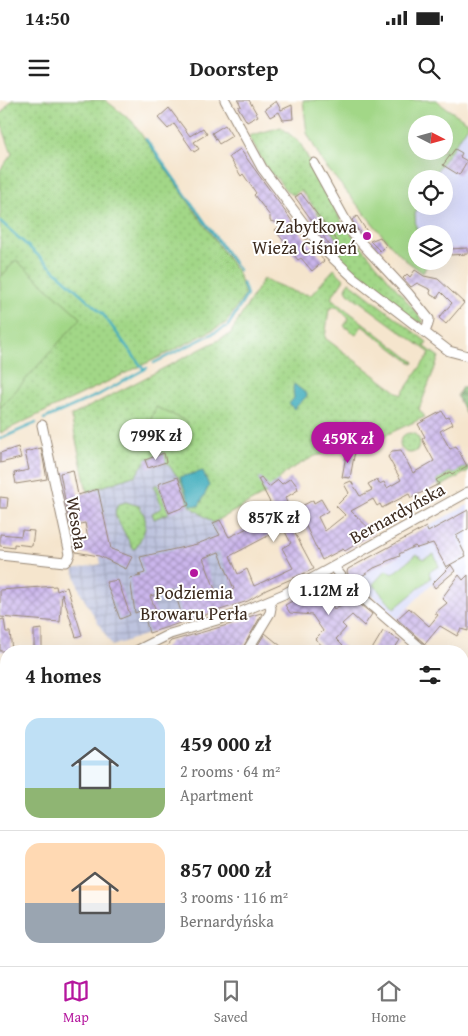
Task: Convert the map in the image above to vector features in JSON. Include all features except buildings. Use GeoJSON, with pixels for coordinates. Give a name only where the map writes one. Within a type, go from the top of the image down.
{"type":"FeatureCollection","features":[{"type":"Feature","properties":{"kind":"street"},"geometry":{"type":"LineString","coordinates":[[225,100],[262,168],[322,248],[354,278],[449,351],[468,356]]}},
{"type":"Feature","properties":{"kind":"street"},"geometry":{"type":"LineString","coordinates":[[314,163],[352,234],[408,293],[429,319],[425,332]]}},
{"type":"Feature","properties":{"kind":"street","name":"Wesoła"},"geometry":{"type":"LineString","coordinates":[[0,555],[65,562],[70,554],[42,425]]}},
{"type":"Feature","properties":{"kind":"street","name":"Bernardyńska"},"geometry":{"type":"LineString","coordinates":[[152,645],[170,634],[234,615],[268,601],[334,567],[468,492]]}},
{"type":"Feature","properties":{"kind":"street"},"geometry":{"type":"LineString","coordinates":[[334,567],[350,586],[417,645]]}},
{"type":"Feature","properties":{"kind":"street"},"geometry":{"type":"LineString","coordinates":[[251,645],[270,613],[271,608],[268,601]]}},
{"type":"Feature","properties":{"kind":"shaded area"},"geometry":{"type":"Polygon","coordinates":[[[437,100],[468,122],[468,248],[453,249],[453,225],[408,225],[408,257],[337,181],[408,123],[408,160],[453,160],[453,115],[418,115],[437,100]]]}},
{"type":"Feature","properties":{"kind":"shaded area"},"geometry":{"type":"Polygon","coordinates":[[[145,460],[149,468],[166,462],[178,477],[189,505],[213,523],[249,600],[111,645],[81,594],[73,569],[101,564],[87,492],[136,475],[145,460]]]}},
{"type":"Feature","properties":{"kind":"shaded area"},"geometry":{"type":"Polygon","coordinates":[[[468,505],[468,575],[463,580],[450,565],[397,619],[356,580],[415,546],[417,548],[433,543],[426,527],[468,505]]]}},
{"type":"Feature","properties":{"kind":"green space"},"geometry":{"type":"Polygon","coordinates":[[[12,100],[105,100],[132,121],[238,273],[245,295],[226,323],[170,352],[0,433],[0,170],[12,154],[0,115],[12,100]]]}},
{"type":"Feature","properties":{"kind":"green space"},"geometry":{"type":"Polygon","coordinates":[[[303,100],[437,100],[468,122],[468,126],[453,147],[453,115],[408,115],[408,160],[444,160],[437,170],[408,170],[408,215],[415,215],[416,225],[408,225],[408,262],[388,242],[323,163],[307,133],[303,100]]]}},
{"type":"Feature","properties":{"kind":"green space"},"geometry":{"type":"Polygon","coordinates":[[[281,127],[300,143],[343,224],[424,322],[421,323],[413,319],[337,260],[328,251],[339,242],[301,190],[294,195],[290,193],[270,174],[249,136],[281,127]]]}},
{"type":"Feature","properties":{"kind":"green space"},"geometry":{"type":"Polygon","coordinates":[[[16,260],[81,318],[0,408],[0,278],[16,260]]]}},
{"type":"Feature","properties":{"kind":"green space"},"geometry":{"type":"Polygon","coordinates":[[[334,269],[344,279],[331,298],[414,362],[413,364],[362,326],[356,335],[344,326],[349,318],[336,306],[329,309],[325,338],[401,395],[430,353],[348,293],[346,289],[349,282],[427,342],[424,346],[439,357],[419,409],[425,417],[355,449],[346,449],[315,456],[289,470],[278,480],[272,490],[213,523],[189,505],[178,477],[166,462],[163,454],[146,460],[136,475],[87,492],[71,416],[230,334],[263,279],[298,293],[311,295],[334,269]]]}},
{"type":"Feature","properties":{"kind":"green space"},"geometry":{"type":"Polygon","coordinates":[[[462,387],[468,389],[468,419],[457,396],[462,387]]]}},
{"type":"Feature","properties":{"kind":"green space"},"geometry":{"type":"Polygon","coordinates":[[[156,407],[188,422],[177,447],[146,431],[156,407]]]}},
{"type":"Feature","properties":{"kind":"green space"},"geometry":{"type":"Polygon","coordinates":[[[410,433],[417,436],[420,443],[417,450],[410,453],[403,450],[400,443],[403,436],[410,433]]]}},
{"type":"Feature","properties":{"kind":"green space"},"geometry":{"type":"Polygon","coordinates":[[[468,466],[468,471],[440,487],[436,480],[450,472],[452,474],[468,466]]]}},
{"type":"Feature","properties":{"kind":"green space"},"geometry":{"type":"Polygon","coordinates":[[[158,484],[169,513],[154,519],[152,513],[162,508],[154,486],[158,484]]]}},
{"type":"Feature","properties":{"kind":"green space"},"geometry":{"type":"Polygon","coordinates":[[[126,502],[139,506],[145,517],[144,532],[136,548],[133,549],[116,517],[116,510],[119,504],[126,502]]]}},
{"type":"Feature","properties":{"kind":"green space"},"geometry":{"type":"Polygon","coordinates":[[[417,554],[423,559],[434,554],[439,566],[429,572],[431,578],[394,609],[373,584],[386,570],[392,574],[417,554]]]}},
{"type":"Feature","properties":{"kind":"water"},"geometry":{"type":"Polygon","coordinates":[[[294,384],[307,396],[294,409],[289,404],[294,398],[294,384]]]}},
{"type":"Feature","properties":{"kind":"water"},"geometry":{"type":"Polygon","coordinates":[[[203,471],[209,486],[199,506],[191,505],[180,477],[203,471]]]}},
{"type":"Feature","properties":{"kind":"waterway"},"geometry":{"type":"LineString","coordinates":[[146,139],[239,270]]}},
{"type":"Feature","properties":{"kind":"waterway"},"geometry":{"type":"LineString","coordinates":[[0,221],[102,313],[144,370]]}},
{"type":"Feature","properties":{"kind":"waterway"},"geometry":{"type":"LineString","coordinates":[[154,363],[228,326],[247,295],[243,283]]}},
{"type":"Feature","properties":{"kind":"waterway"},"geometry":{"type":"LineString","coordinates":[[44,419],[100,394],[147,368]]}},
{"type":"Feature","properties":{"kind":"waterway"},"geometry":{"type":"LineString","coordinates":[[0,439],[36,423]]}},
{"type":"Feature","properties":{"kind":"place","name":"Zabytkowa Wieża Ciśnień"},"geometry":{"type":"Point","coordinates":[367,236]}},
{"type":"Feature","properties":{"kind":"place","name":"Podziemia Browaru Perła"},"geometry":{"type":"Point","coordinates":[194,573]}}]}
